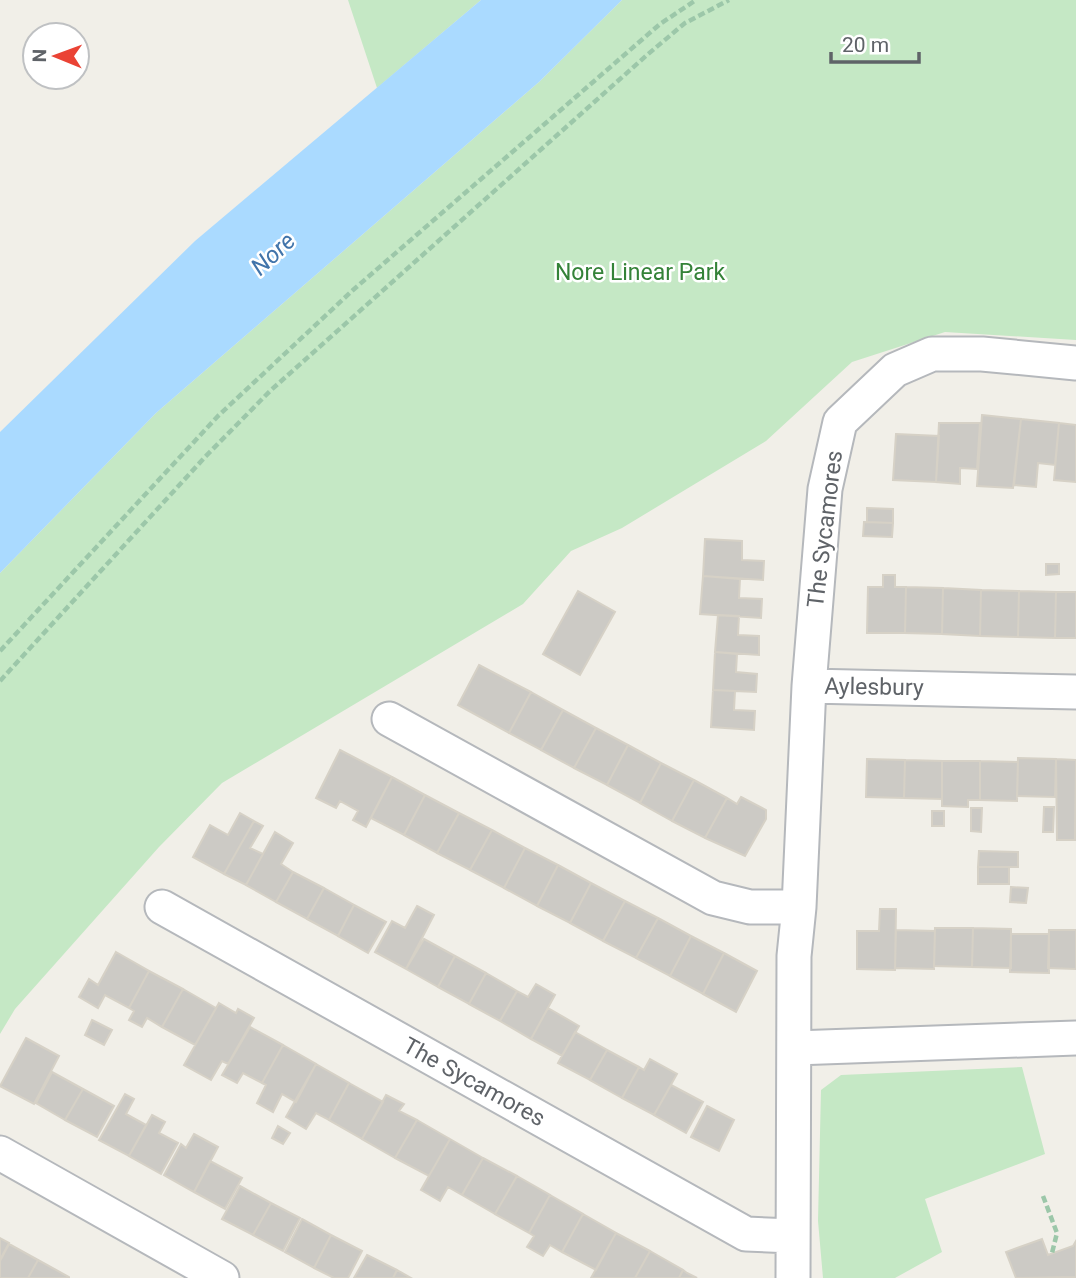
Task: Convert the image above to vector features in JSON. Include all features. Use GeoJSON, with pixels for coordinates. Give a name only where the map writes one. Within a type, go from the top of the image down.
{"type":"FeatureCollection","features":[{"type":"Feature","properties":{"kind":"street","name":"The Sycamores"},"geometry":{"type":"LineString","coordinates":[[809,686],[825,489],[840,422],[895,370],[932,354],[982,354],[1076,363]]}},
{"type":"Feature","properties":{"kind":"street","name":"Aylesbury"},"geometry":{"type":"LineString","coordinates":[[795,1048],[794,956],[799,907],[809,686],[1076,692]]}},
{"type":"Feature","properties":{"kind":"street"},"geometry":{"type":"LineString","coordinates":[[389,719],[713,898],[750,907],[799,907]]}},
{"type":"Feature","properties":{"kind":"street","name":"The Sycamores"},"geometry":{"type":"LineString","coordinates":[[162,907],[746,1234],[792,1236]]}},
{"type":"Feature","properties":{"kind":"street"},"geometry":{"type":"LineString","coordinates":[[793,1278],[795,1048],[1076,1038]]}},
{"type":"Feature","properties":{"kind":"street"},"geometry":{"type":"LineString","coordinates":[[0,1153],[222,1278]]}},
{"type":"Feature","properties":{"kind":"path"},"geometry":{"type":"LineString","coordinates":[[0,651],[228,407],[353,290],[660,24],[696,0]]}},
{"type":"Feature","properties":{"kind":"path"},"geometry":{"type":"LineString","coordinates":[[0,681],[205,457],[270,391],[685,23],[729,0]]}},
{"type":"Feature","properties":{"kind":"path"},"geometry":{"type":"LineString","coordinates":[[1043,1196],[1058,1233],[1052,1253]]}},
{"type":"Feature","properties":{"kind":"green space"},"geometry":{"type":"Polygon","coordinates":[[[348,0],[481,0],[377,88],[348,0]]]}},
{"type":"Feature","properties":{"kind":"green space","name":"Nore Linear Park"},"geometry":{"type":"Polygon","coordinates":[[[622,0],[1076,0],[1076,340],[945,332],[852,362],[766,441],[622,528],[571,551],[523,604],[222,783],[159,847],[15,1009],[0,1034],[0,573],[156,413],[539,82],[622,0]]]}},
{"type":"Feature","properties":{"kind":"green space"},"geometry":{"type":"Polygon","coordinates":[[[1022,1067],[1045,1154],[925,1199],[942,1252],[895,1278],[823,1278],[818,1221],[821,1090],[841,1075],[1022,1067]]]}},
{"type":"Feature","properties":{"kind":"water","name":"Nore"},"geometry":{"type":"Polygon","coordinates":[[[481,0],[622,0],[539,82],[156,413],[0,573],[0,432],[195,241],[481,0]]]}},
{"type":"Feature","properties":{"kind":"building"},"geometry":{"type":"Polygon","coordinates":[[[982,415],[1021,419],[1013,488],[977,486],[982,415]]]}},
{"type":"Feature","properties":{"kind":"building"},"geometry":{"type":"Polygon","coordinates":[[[1021,419],[1059,423],[1055,465],[1038,463],[1036,487],[1014,485],[1021,419]]]}},
{"type":"Feature","properties":{"kind":"building"},"geometry":{"type":"Polygon","coordinates":[[[939,423],[980,423],[977,469],[960,468],[960,484],[936,482],[939,423]]]}},
{"type":"Feature","properties":{"kind":"building"},"geometry":{"type":"Polygon","coordinates":[[[1059,423],[1076,425],[1076,482],[1054,480],[1059,423]]]}},
{"type":"Feature","properties":{"kind":"building"},"geometry":{"type":"Polygon","coordinates":[[[896,434],[939,436],[936,482],[893,480],[896,434]]]}},
{"type":"Feature","properties":{"kind":"building"},"geometry":{"type":"Polygon","coordinates":[[[867,508],[893,509],[893,523],[867,522],[867,508]]]}},
{"type":"Feature","properties":{"kind":"building"},"geometry":{"type":"Polygon","coordinates":[[[864,522],[893,523],[892,537],[863,536],[864,522]]]}},
{"type":"Feature","properties":{"kind":"building"},"geometry":{"type":"Polygon","coordinates":[[[705,539],[742,541],[742,560],[764,561],[763,580],[703,576],[705,539]]]}},
{"type":"Feature","properties":{"kind":"building"},"geometry":{"type":"Polygon","coordinates":[[[1046,564],[1059,564],[1059,574],[1046,575],[1046,564]]]}},
{"type":"Feature","properties":{"kind":"building"},"geometry":{"type":"Polygon","coordinates":[[[883,575],[895,575],[895,587],[906,587],[905,633],[867,633],[868,587],[883,587],[883,575]]]}},
{"type":"Feature","properties":{"kind":"building"},"geometry":{"type":"Polygon","coordinates":[[[703,576],[740,579],[739,598],[762,599],[761,618],[700,614],[703,576]]]}},
{"type":"Feature","properties":{"kind":"building"},"geometry":{"type":"Polygon","coordinates":[[[906,587],[943,588],[942,634],[905,633],[906,587]]]}},
{"type":"Feature","properties":{"kind":"building"},"geometry":{"type":"Polygon","coordinates":[[[943,588],[981,590],[980,636],[942,634],[943,588]]]}},
{"type":"Feature","properties":{"kind":"building"},"geometry":{"type":"Polygon","coordinates":[[[981,590],[1019,591],[1018,637],[980,636],[981,590]]]}},
{"type":"Feature","properties":{"kind":"building"},"geometry":{"type":"Polygon","coordinates":[[[578,591],[615,612],[580,675],[543,654],[578,591]]]}},
{"type":"Feature","properties":{"kind":"building"},"geometry":{"type":"Polygon","coordinates":[[[1019,591],[1056,592],[1055,638],[1018,637],[1019,591]]]}},
{"type":"Feature","properties":{"kind":"building"},"geometry":{"type":"Polygon","coordinates":[[[1056,592],[1076,592],[1076,638],[1055,638],[1056,592]]]}},
{"type":"Feature","properties":{"kind":"building"},"geometry":{"type":"Polygon","coordinates":[[[718,615],[739,616],[738,635],[759,636],[759,655],[715,652],[718,615]]]}},
{"type":"Feature","properties":{"kind":"building"},"geometry":{"type":"Polygon","coordinates":[[[715,652],[737,654],[736,672],[757,674],[756,692],[713,690],[715,652]]]}},
{"type":"Feature","properties":{"kind":"building"},"geometry":{"type":"Polygon","coordinates":[[[479,665],[531,692],[509,733],[458,705],[479,665]]]}},
{"type":"Feature","properties":{"kind":"building"},"geometry":{"type":"Polygon","coordinates":[[[713,690],[735,691],[734,710],[755,711],[754,730],[711,727],[713,690]]]}},
{"type":"Feature","properties":{"kind":"building"},"geometry":{"type":"Polygon","coordinates":[[[531,692],[563,710],[541,750],[509,733],[531,692]]]}},
{"type":"Feature","properties":{"kind":"building"},"geometry":{"type":"Polygon","coordinates":[[[563,710],[596,728],[574,768],[541,750],[563,710]]]}},
{"type":"Feature","properties":{"kind":"building"},"geometry":{"type":"Polygon","coordinates":[[[596,728],[628,745],[607,785],[574,768],[596,728]]]}},
{"type":"Feature","properties":{"kind":"building"},"geometry":{"type":"Polygon","coordinates":[[[628,745],[661,763],[640,803],[607,785],[628,745]]]}},
{"type":"Feature","properties":{"kind":"building"},"geometry":{"type":"Polygon","coordinates":[[[340,750],[392,777],[366,827],[353,820],[358,811],[340,801],[336,808],[316,798],[340,750]]]}},
{"type":"Feature","properties":{"kind":"building"},"geometry":{"type":"Polygon","coordinates":[[[1018,758],[1056,759],[1055,797],[1017,796],[1018,758]]]}},
{"type":"Feature","properties":{"kind":"building"},"geometry":{"type":"Polygon","coordinates":[[[867,759],[905,760],[904,798],[866,797],[867,759]]]}},
{"type":"Feature","properties":{"kind":"building"},"geometry":{"type":"Polygon","coordinates":[[[1056,759],[1076,760],[1075,840],[1057,840],[1056,759]]]}},
{"type":"Feature","properties":{"kind":"building"},"geometry":{"type":"Polygon","coordinates":[[[905,760],[942,761],[942,799],[904,798],[905,760]]]}},
{"type":"Feature","properties":{"kind":"building"},"geometry":{"type":"Polygon","coordinates":[[[942,761],[980,761],[980,800],[968,800],[968,807],[942,806],[942,761]]]}},
{"type":"Feature","properties":{"kind":"building"},"geometry":{"type":"Polygon","coordinates":[[[980,761],[1018,762],[1017,801],[980,800],[980,761]]]}},
{"type":"Feature","properties":{"kind":"building"},"geometry":{"type":"Polygon","coordinates":[[[661,763],[694,780],[672,821],[640,803],[661,763]]]}},
{"type":"Feature","properties":{"kind":"building"},"geometry":{"type":"Polygon","coordinates":[[[392,777],[425,795],[404,835],[371,818],[392,777]]]}},
{"type":"Feature","properties":{"kind":"building"},"geometry":{"type":"Polygon","coordinates":[[[694,780],[727,798],[705,838],[672,821],[694,780]]]}},
{"type":"Feature","properties":{"kind":"building"},"geometry":{"type":"Polygon","coordinates":[[[425,795],[459,813],[437,853],[404,835],[425,795]]]}},
{"type":"Feature","properties":{"kind":"building"},"geometry":{"type":"Polygon","coordinates":[[[741,797],[766,810],[766,819],[745,856],[705,838],[727,798],[737,804],[741,797]]]}},
{"type":"Feature","properties":{"kind":"building"},"geometry":{"type":"Polygon","coordinates":[[[1044,807],[1054,807],[1053,832],[1043,832],[1044,807]]]}},
{"type":"Feature","properties":{"kind":"building"},"geometry":{"type":"Polygon","coordinates":[[[971,808],[982,808],[981,832],[971,831],[971,808]]]}},
{"type":"Feature","properties":{"kind":"building"},"geometry":{"type":"Polygon","coordinates":[[[932,811],[944,811],[944,826],[932,826],[932,811]]]}},
{"type":"Feature","properties":{"kind":"building"},"geometry":{"type":"Polygon","coordinates":[[[240,813],[254,821],[224,874],[193,857],[210,825],[228,835],[240,813]]]}},
{"type":"Feature","properties":{"kind":"building"},"geometry":{"type":"Polygon","coordinates":[[[459,813],[492,830],[470,870],[437,853],[459,813]]]}},
{"type":"Feature","properties":{"kind":"building"},"geometry":{"type":"Polygon","coordinates":[[[254,821],[263,826],[250,848],[263,854],[246,885],[224,874],[254,821]]]}},
{"type":"Feature","properties":{"kind":"building"},"geometry":{"type":"Polygon","coordinates":[[[492,830],[525,848],[504,888],[470,870],[492,830]]]}},
{"type":"Feature","properties":{"kind":"building"},"geometry":{"type":"Polygon","coordinates":[[[275,832],[293,843],[281,864],[293,872],[276,902],[246,885],[275,832]]]}},
{"type":"Feature","properties":{"kind":"building"},"geometry":{"type":"Polygon","coordinates":[[[525,848],[558,865],[537,906],[504,888],[525,848]]]}},
{"type":"Feature","properties":{"kind":"building"},"geometry":{"type":"Polygon","coordinates":[[[979,851],[1018,852],[1018,867],[978,867],[979,851]]]}},
{"type":"Feature","properties":{"kind":"building"},"geometry":{"type":"Polygon","coordinates":[[[558,865],[591,883],[570,923],[537,906],[558,865]]]}},
{"type":"Feature","properties":{"kind":"building"},"geometry":{"type":"Polygon","coordinates":[[[978,867],[1009,867],[1009,884],[978,884],[978,867]]]}},
{"type":"Feature","properties":{"kind":"building"},"geometry":{"type":"Polygon","coordinates":[[[293,872],[324,888],[307,919],[276,902],[293,872]]]}},
{"type":"Feature","properties":{"kind":"building"},"geometry":{"type":"Polygon","coordinates":[[[591,883],[625,901],[603,941],[570,923],[591,883]]]}},
{"type":"Feature","properties":{"kind":"building"},"geometry":{"type":"Polygon","coordinates":[[[1011,887],[1028,888],[1026,903],[1010,902],[1011,887]]]}},
{"type":"Feature","properties":{"kind":"building"},"geometry":{"type":"Polygon","coordinates":[[[324,888],[354,905],[338,936],[307,919],[324,888]]]}},
{"type":"Feature","properties":{"kind":"building"},"geometry":{"type":"Polygon","coordinates":[[[625,901],[658,918],[636,958],[603,941],[625,901]]]}},
{"type":"Feature","properties":{"kind":"building"},"geometry":{"type":"Polygon","coordinates":[[[354,905],[386,922],[368,953],[338,936],[354,905]]]}},
{"type":"Feature","properties":{"kind":"building"},"geometry":{"type":"Polygon","coordinates":[[[417,906],[434,915],[406,969],[375,952],[392,921],[405,928],[417,906]]]}},
{"type":"Feature","properties":{"kind":"building"},"geometry":{"type":"Polygon","coordinates":[[[880,909],[896,909],[895,970],[857,969],[857,931],[879,931],[880,909]]]}},
{"type":"Feature","properties":{"kind":"building"},"geometry":{"type":"Polygon","coordinates":[[[658,918],[691,936],[670,976],[636,958],[658,918]]]}},
{"type":"Feature","properties":{"kind":"building"},"geometry":{"type":"Polygon","coordinates":[[[935,928],[973,928],[972,967],[934,966],[935,928]]]}},
{"type":"Feature","properties":{"kind":"building"},"geometry":{"type":"Polygon","coordinates":[[[973,928],[1011,929],[1011,968],[972,967],[973,928]]]}},
{"type":"Feature","properties":{"kind":"building"},"geometry":{"type":"Polygon","coordinates":[[[896,930],[935,931],[934,969],[895,968],[896,930]]]}},
{"type":"Feature","properties":{"kind":"building"},"geometry":{"type":"Polygon","coordinates":[[[1049,930],[1076,930],[1076,969],[1048,968],[1049,930]]]}},
{"type":"Feature","properties":{"kind":"building"},"geometry":{"type":"Polygon","coordinates":[[[1011,934],[1049,934],[1049,973],[1010,972],[1011,934]]]}},
{"type":"Feature","properties":{"kind":"building"},"geometry":{"type":"Polygon","coordinates":[[[691,936],[724,953],[703,994],[670,976],[691,936]]]}},
{"type":"Feature","properties":{"kind":"building"},"geometry":{"type":"Polygon","coordinates":[[[424,939],[455,956],[438,987],[406,969],[424,939]]]}},
{"type":"Feature","properties":{"kind":"building"},"geometry":{"type":"Polygon","coordinates":[[[116,952],[149,971],[129,1008],[105,995],[98,1008],[79,997],[89,979],[98,985],[116,952]]]}},
{"type":"Feature","properties":{"kind":"building"},"geometry":{"type":"Polygon","coordinates":[[[724,953],[757,971],[736,1012],[703,994],[724,953]]]}},
{"type":"Feature","properties":{"kind":"building"},"geometry":{"type":"Polygon","coordinates":[[[455,956],[486,973],[469,1004],[438,987],[455,956]]]}},
{"type":"Feature","properties":{"kind":"building"},"geometry":{"type":"Polygon","coordinates":[[[149,971],[183,989],[162,1027],[147,1018],[142,1027],[129,1020],[134,1011],[129,1008],[149,971]]]}},
{"type":"Feature","properties":{"kind":"building"},"geometry":{"type":"Polygon","coordinates":[[[486,973],[517,991],[500,1021],[469,1004],[486,973]]]}},
{"type":"Feature","properties":{"kind":"building"},"geometry":{"type":"Polygon","coordinates":[[[536,984],[555,995],[531,1039],[500,1021],[517,991],[528,997],[536,984]]]}},
{"type":"Feature","properties":{"kind":"building"},"geometry":{"type":"Polygon","coordinates":[[[183,989],[216,1008],[195,1045],[162,1027],[183,989]]]}},
{"type":"Feature","properties":{"kind":"building"},"geometry":{"type":"Polygon","coordinates":[[[219,1003],[236,1013],[238,1009],[254,1018],[228,1064],[222,1061],[211,1080],[184,1065],[219,1003]]]}},
{"type":"Feature","properties":{"kind":"building"},"geometry":{"type":"Polygon","coordinates":[[[548,1008],[579,1026],[562,1056],[531,1039],[548,1008]]]}},
{"type":"Feature","properties":{"kind":"building"},"geometry":{"type":"Polygon","coordinates":[[[92,1020],[112,1030],[104,1045],[85,1035],[92,1020]]]}},
{"type":"Feature","properties":{"kind":"building"},"geometry":{"type":"Polygon","coordinates":[[[250,1027],[283,1045],[262,1083],[243,1073],[237,1083],[222,1075],[250,1027]]]}},
{"type":"Feature","properties":{"kind":"building"},"geometry":{"type":"Polygon","coordinates":[[[575,1032],[607,1050],[590,1080],[558,1063],[575,1032]]]}},
{"type":"Feature","properties":{"kind":"building"},"geometry":{"type":"Polygon","coordinates":[[[26,1038],[59,1056],[34,1104],[0,1086],[26,1038]]]}},
{"type":"Feature","properties":{"kind":"building"},"geometry":{"type":"Polygon","coordinates":[[[283,1045],[316,1064],[296,1102],[282,1094],[273,1112],[257,1103],[266,1085],[262,1083],[283,1045]]]}},
{"type":"Feature","properties":{"kind":"building"},"geometry":{"type":"Polygon","coordinates":[[[607,1050],[639,1067],[622,1098],[590,1080],[607,1050]]]}},
{"type":"Feature","properties":{"kind":"building"},"geometry":{"type":"Polygon","coordinates":[[[650,1059],[677,1074],[654,1115],[622,1098],[639,1067],[644,1070],[650,1059]]]}},
{"type":"Feature","properties":{"kind":"building"},"geometry":{"type":"Polygon","coordinates":[[[316,1064],[349,1083],[329,1120],[316,1113],[306,1129],[286,1117],[316,1064]]]}},
{"type":"Feature","properties":{"kind":"building"},"geometry":{"type":"Polygon","coordinates":[[[52,1072],[83,1089],[65,1120],[36,1103],[52,1072]]]}},
{"type":"Feature","properties":{"kind":"building"},"geometry":{"type":"Polygon","coordinates":[[[349,1083],[383,1102],[362,1139],[329,1120],[349,1083]]]}},
{"type":"Feature","properties":{"kind":"building"},"geometry":{"type":"Polygon","coordinates":[[[671,1085],[703,1102],[686,1133],[654,1115],[671,1085]]]}},
{"type":"Feature","properties":{"kind":"building"},"geometry":{"type":"Polygon","coordinates":[[[83,1089],[114,1106],[97,1137],[65,1120],[83,1089]]]}},
{"type":"Feature","properties":{"kind":"building"},"geometry":{"type":"Polygon","coordinates":[[[125,1094],[134,1099],[126,1114],[146,1125],[129,1156],[99,1140],[125,1094]]]}},
{"type":"Feature","properties":{"kind":"building"},"geometry":{"type":"Polygon","coordinates":[[[386,1095],[404,1104],[399,1111],[417,1120],[395,1158],[362,1139],[386,1095]]]}},
{"type":"Feature","properties":{"kind":"building"},"geometry":{"type":"Polygon","coordinates":[[[707,1106],[734,1120],[719,1151],[691,1137],[707,1106]]]}},
{"type":"Feature","properties":{"kind":"building"},"geometry":{"type":"Polygon","coordinates":[[[152,1115],[165,1122],[159,1133],[178,1143],[161,1174],[129,1156],[152,1115]]]}},
{"type":"Feature","properties":{"kind":"building"},"geometry":{"type":"Polygon","coordinates":[[[417,1120],[450,1139],[429,1176],[395,1158],[417,1120]]]}},
{"type":"Feature","properties":{"kind":"building"},"geometry":{"type":"Polygon","coordinates":[[[278,1126],[290,1133],[283,1144],[272,1138],[278,1126]]]}},
{"type":"Feature","properties":{"kind":"building"},"geometry":{"type":"Polygon","coordinates":[[[194,1134],[218,1147],[194,1192],[164,1175],[181,1144],[186,1148],[194,1134]]]}},
{"type":"Feature","properties":{"kind":"building"},"geometry":{"type":"Polygon","coordinates":[[[450,1139],[483,1158],[462,1195],[448,1187],[440,1201],[421,1190],[450,1139]]]}},
{"type":"Feature","properties":{"kind":"building"},"geometry":{"type":"Polygon","coordinates":[[[483,1158],[517,1176],[495,1214],[462,1195],[483,1158]]]}},
{"type":"Feature","properties":{"kind":"building"},"geometry":{"type":"Polygon","coordinates":[[[210,1161],[242,1178],[225,1209],[194,1192],[210,1161]]]}},
{"type":"Feature","properties":{"kind":"building"},"geometry":{"type":"Polygon","coordinates":[[[517,1176],[550,1195],[529,1233],[495,1214],[517,1176]]]}},
{"type":"Feature","properties":{"kind":"building"},"geometry":{"type":"Polygon","coordinates":[[[240,1186],[271,1203],[253,1235],[222,1219],[240,1186]]]}},
{"type":"Feature","properties":{"kind":"building"},"geometry":{"type":"Polygon","coordinates":[[[550,1195],[583,1214],[562,1252],[550,1245],[543,1256],[527,1247],[534,1236],[529,1233],[550,1195]]]}},
{"type":"Feature","properties":{"kind":"building"},"geometry":{"type":"Polygon","coordinates":[[[271,1203],[300,1218],[283,1251],[253,1235],[271,1203]]]}},
{"type":"Feature","properties":{"kind":"building"},"geometry":{"type":"Polygon","coordinates":[[[583,1214],[616,1233],[596,1270],[562,1252],[583,1214]]]}},
{"type":"Feature","properties":{"kind":"building"},"geometry":{"type":"Polygon","coordinates":[[[302,1219],[331,1235],[314,1268],[285,1252],[302,1219]]]}},
{"type":"Feature","properties":{"kind":"building"},"geometry":{"type":"Polygon","coordinates":[[[616,1233],[650,1251],[635,1278],[591,1278],[616,1233]]]}},
{"type":"Feature","properties":{"kind":"building"},"geometry":{"type":"Polygon","coordinates":[[[331,1235],[362,1251],[348,1278],[334,1278],[314,1268],[331,1235]]]}},
{"type":"Feature","properties":{"kind":"building"},"geometry":{"type":"Polygon","coordinates":[[[0,1238],[9,1243],[0,1260],[0,1238]]]}},
{"type":"Feature","properties":{"kind":"building"},"geometry":{"type":"Polygon","coordinates":[[[1042,1239],[1048,1255],[1073,1246],[1076,1241],[1076,1277],[1016,1278],[1006,1252],[1042,1239]]]}},
{"type":"Feature","properties":{"kind":"building"},"geometry":{"type":"Polygon","coordinates":[[[9,1244],[38,1260],[28,1278],[0,1278],[0,1261],[9,1244]]]}},
{"type":"Feature","properties":{"kind":"building"},"geometry":{"type":"Polygon","coordinates":[[[650,1251],[683,1270],[679,1278],[635,1278],[650,1251]]]}},
{"type":"Feature","properties":{"kind":"building"},"geometry":{"type":"Polygon","coordinates":[[[367,1255],[397,1270],[393,1278],[354,1278],[367,1255]]]}},
{"type":"Feature","properties":{"kind":"building"},"geometry":{"type":"Polygon","coordinates":[[[38,1260],[69,1277],[69,1278],[28,1278],[38,1260]]]}},
{"type":"Feature","properties":{"kind":"building"},"geometry":{"type":"Polygon","coordinates":[[[397,1270],[411,1278],[393,1278],[397,1270]]]}},
{"type":"Feature","properties":{"kind":"building"},"geometry":{"type":"Polygon","coordinates":[[[683,1270],[687,1273],[697,1278],[679,1278],[683,1270]]]}}]}
